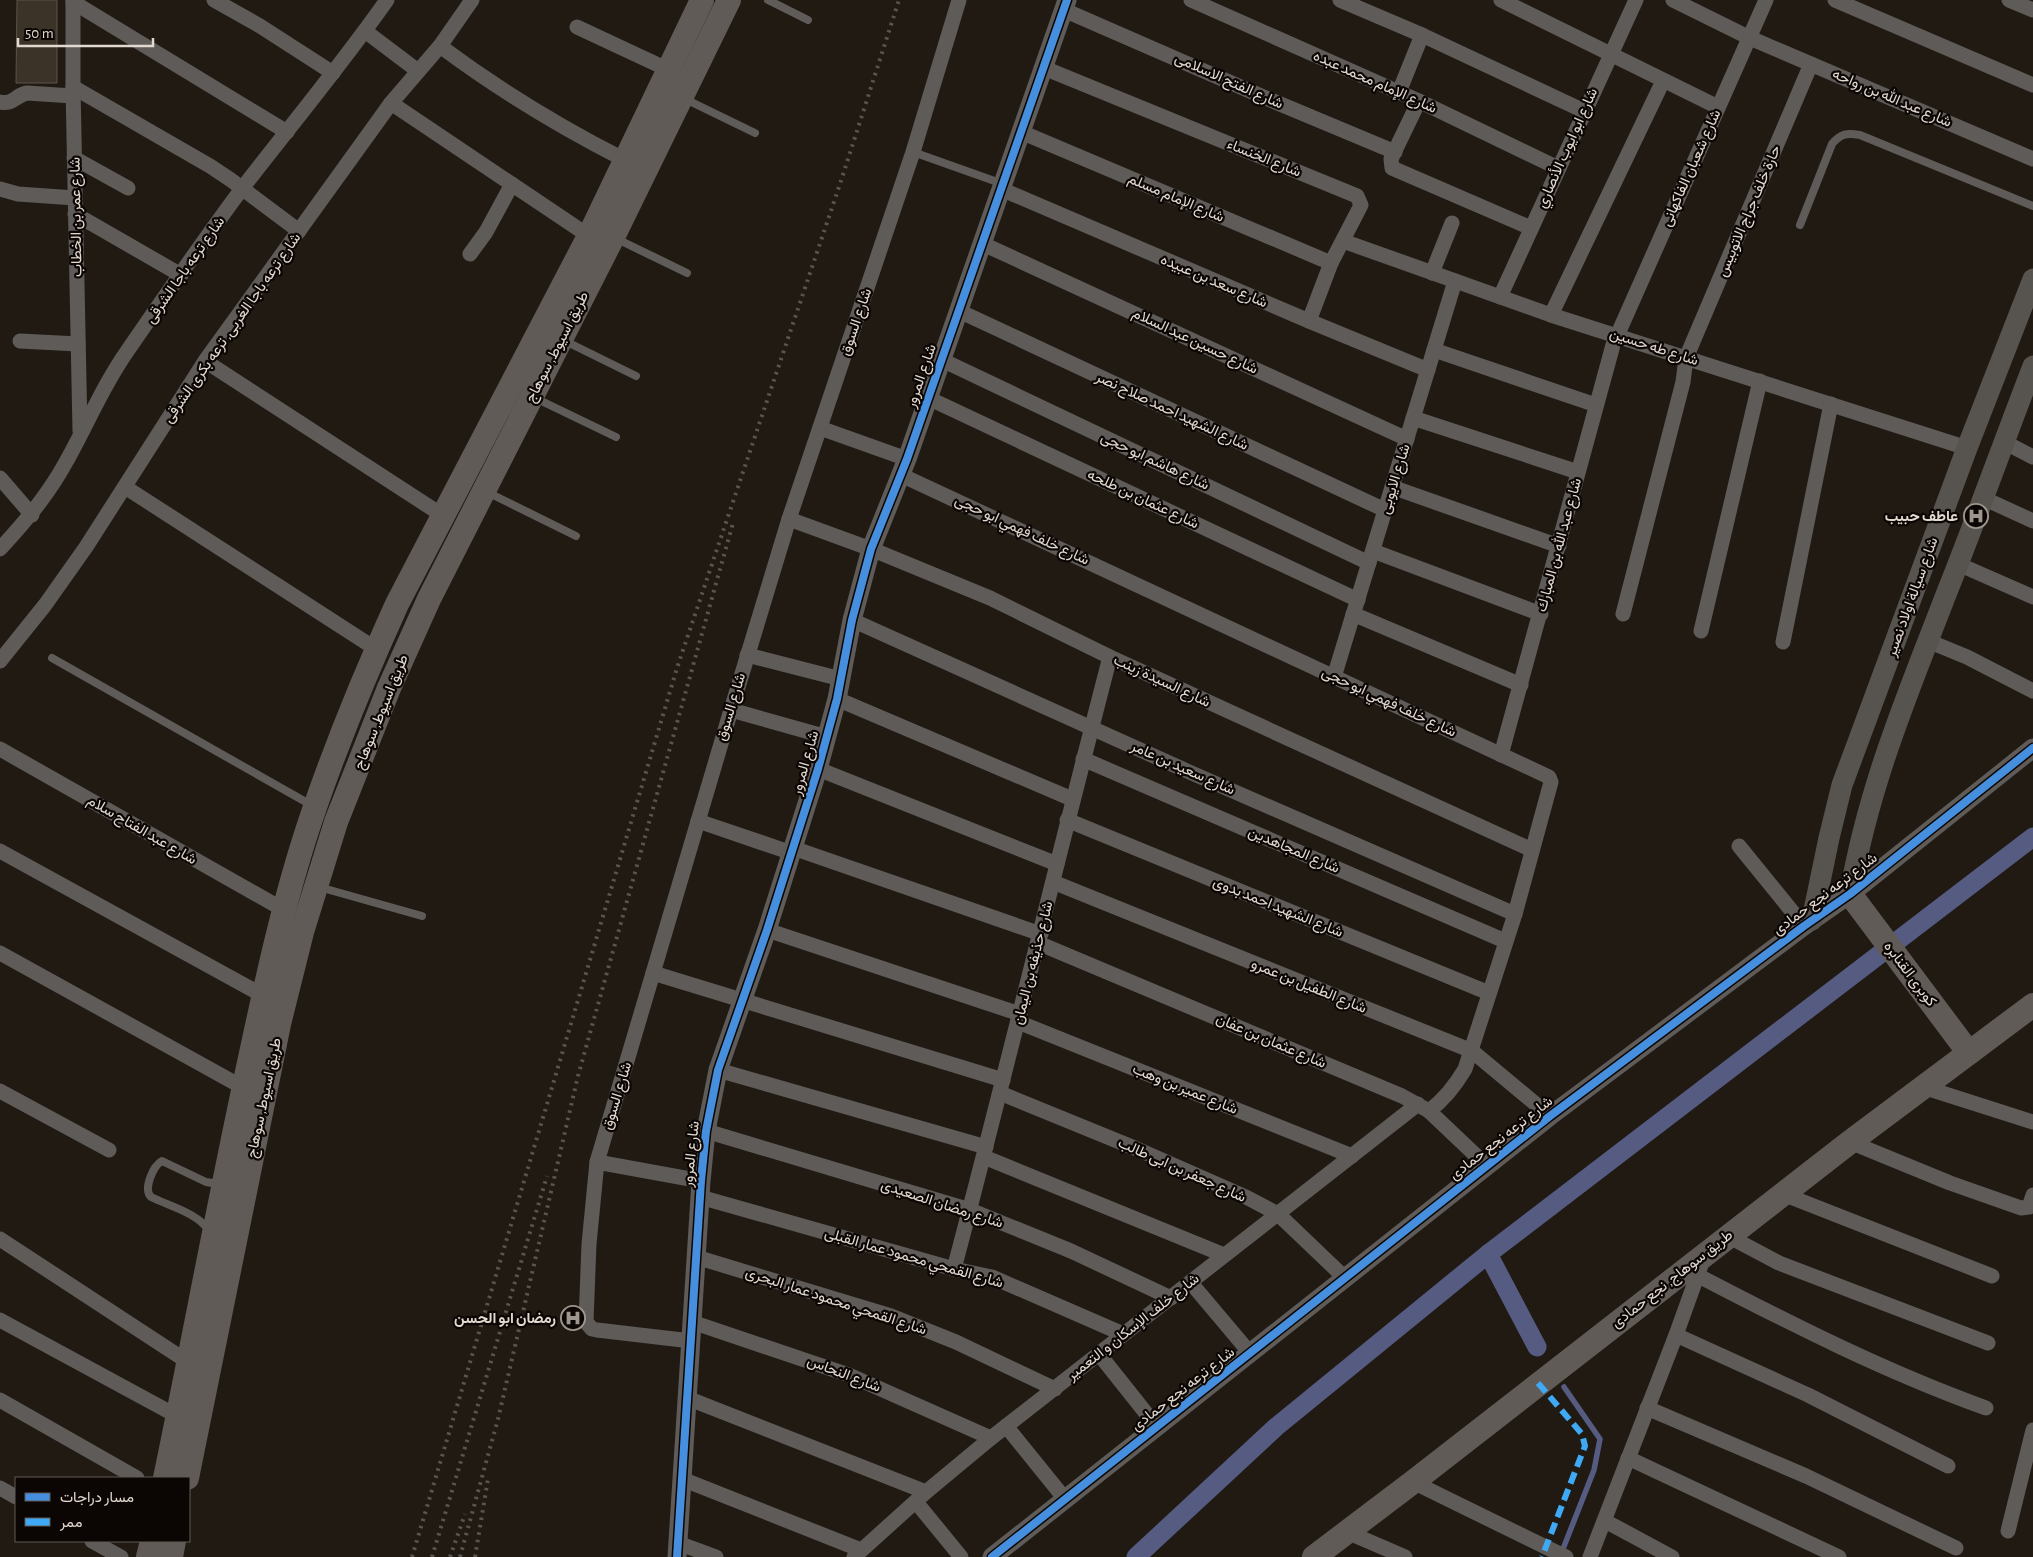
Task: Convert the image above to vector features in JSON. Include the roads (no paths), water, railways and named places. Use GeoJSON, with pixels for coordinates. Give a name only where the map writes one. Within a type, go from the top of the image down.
{"type":"FeatureCollection","features":[{"type":"Feature","properties":{"kind":"main road","name":"طريق اسيوط, سوهاج"},"geometry":{"type":"LineString","coordinates":[[187,1477],[235,1183],[244,1088],[284,910],[315,808],[376,649],[442,515],[589,236],[702,0]]}},
{"type":"Feature","properties":{"kind":"main road","name":"طريق اسيوط, سوهاج"},"geometry":{"type":"LineString","coordinates":[[164,1477],[178,1416],[211,1240],[235,1183],[315,886],[336,822],[390,688],[429,599],[613,237],[729,0]]}},
{"type":"Feature","properties":{"kind":"main road","name":"شارع سيالة اولاد نصير"},"geometry":{"type":"LineString","coordinates":[[1808,923],[1842,785],[1967,448],[2032,285]]}},
{"type":"Feature","properties":{"kind":"main road","name":"شارع سيالة اولاد نصير"},"geometry":{"type":"LineString","coordinates":[[1850,894],[1858,851],[1873,792],[1895,726],[2033,367]]}},
{"type":"Feature","properties":{"kind":"main road"},"geometry":{"type":"LineString","coordinates":[[365,678],[369,686],[375,690],[383,692],[390,688]]}},
{"type":"Feature","properties":{"kind":"main road"},"geometry":{"type":"LineString","coordinates":[[342,738],[350,734],[358,734],[364,738],[366,746]]}},
{"type":"Feature","properties":{"kind":"main road","name":"كوبرى القنابره"},"geometry":{"type":"LineString","coordinates":[[1850,894],[1969,1053]]}},
{"type":"Feature","properties":{"kind":"main road","name":"طريق سوهاج, نجع حمادى"},"geometry":{"type":"LineString","coordinates":[[1314,1557],[1701,1264],[1728,1236],[2033,1005]]}},
{"type":"Feature","properties":{"kind":"main road"},"geometry":{"type":"LineString","coordinates":[[148,1557],[152,1542]]}},
{"type":"Feature","properties":{"kind":"main road"},"geometry":{"type":"LineString","coordinates":[[171,1557],[174,1542]]}},
{"type":"Feature","properties":{"kind":"street"},"geometry":{"type":"LineString","coordinates":[[214,0],[260,26],[333,73]]}},
{"type":"Feature","properties":{"kind":"street","name":"شارع ترعه باجا الشرقى"},"geometry":{"type":"LineString","coordinates":[[0,550],[32,515],[50,490],[96,401],[115,369],[181,275],[243,188],[333,73],[387,0]]}},
{"type":"Feature","properties":{"kind":"street","name":"شارع ترعه باجا الغربى, ترعه بكرى الشرقى"},"geometry":{"type":"LineString","coordinates":[[0,661],[66,576],[205,361],[391,102],[440,46],[472,0]]}},
{"type":"Feature","properties":{"kind":"street","name":"شارع السوق"},"geometry":{"type":"LineString","coordinates":[[691,1341],[597,1330],[592,1329],[586,1322],[589,1244],[597,1162],[789,519],[913,152],[959,0]]}},
{"type":"Feature","properties":{"kind":"street","name":"شارع الإمام محمد عبده"},"geometry":{"type":"LineString","coordinates":[[1191,0],[1400,92],[1558,168]]}},
{"type":"Feature","properties":{"kind":"street"},"geometry":{"type":"LineString","coordinates":[[1340,0],[1422,35],[1584,111]]}},
{"type":"Feature","properties":{"kind":"street"},"geometry":{"type":"LineString","coordinates":[[1501,0],[1718,107]]}},
{"type":"Feature","properties":{"kind":"street","name":"شارع ابو ايوب الأنصاري"},"geometry":{"type":"LineString","coordinates":[[1500,296],[1636,0]]}},
{"type":"Feature","properties":{"kind":"street","name":"شارع عبد الله بن رواحه"},"geometry":{"type":"LineString","coordinates":[[1673,0],[1750,38],[2033,159]]}},
{"type":"Feature","properties":{"kind":"street","name":"شارع شعبان الفاكهانى"},"geometry":{"type":"LineString","coordinates":[[1617,336],[1766,0]]}},
{"type":"Feature","properties":{"kind":"street"},"geometry":{"type":"LineString","coordinates":[[1835,0],[2033,85]]}},
{"type":"Feature","properties":{"kind":"street"},"geometry":{"type":"LineString","coordinates":[[2009,0],[2033,10]]}},
{"type":"Feature","properties":{"kind":"street"},"geometry":{"type":"LineString","coordinates":[[73,1],[287,132]]}},
{"type":"Feature","properties":{"kind":"street","name":"شارع عمر بن الخطاب"},"geometry":{"type":"LineString","coordinates":[[73,1],[74,158],[80,435]]}},
{"type":"Feature","properties":{"kind":"street","name":"شارع المرور"},"geometry":{"type":"LineString","coordinates":[[678,1550],[700,1189],[706,1131],[718,1070],[767,930],[818,769],[837,699],[852,620],[871,549],[904,467],[1065,5]]}},
{"type":"Feature","properties":{"kind":"street","name":"شارع الفتح الاسلامى"},"geometry":{"type":"LineString","coordinates":[[1065,5],[1282,105],[1395,152]]}},
{"type":"Feature","properties":{"kind":"street"},"geometry":{"type":"LineString","coordinates":[[578,27],[669,70]]}},
{"type":"Feature","properties":{"kind":"street"},"geometry":{"type":"LineString","coordinates":[[365,31],[418,71]]}},
{"type":"Feature","properties":{"kind":"street"},"geometry":{"type":"LineString","coordinates":[[1400,92],[1422,35]]}},
{"type":"Feature","properties":{"kind":"street"},"geometry":{"type":"LineString","coordinates":[[440,46],[526,106],[574,134],[625,160]]}},
{"type":"Feature","properties":{"kind":"street","name":"حارة خلف جراج الاتوبيس"},"geometry":{"type":"LineString","coordinates":[[1623,614],[1682,382],[1686,358],[1811,64]]}},
{"type":"Feature","properties":{"kind":"street","name":"شارع الخنساء"},"geometry":{"type":"LineString","coordinates":[[1044,68],[1357,196],[1361,205],[1332,264],[1309,321]]}},
{"type":"Feature","properties":{"kind":"street"},"geometry":{"type":"LineString","coordinates":[[1552,314],[1663,81]]}},
{"type":"Feature","properties":{"kind":"street"},"geometry":{"type":"LineString","coordinates":[[0,102],[7,103],[22,94],[28,93],[73,91],[210,166],[243,188],[299,231]]}},
{"type":"Feature","properties":{"kind":"street"},"geometry":{"type":"LineString","coordinates":[[1419,101],[1390,164],[1396,170],[1531,228]]}},
{"type":"Feature","properties":{"kind":"street"},"geometry":{"type":"LineString","coordinates":[[391,102],[589,236]]}},
{"type":"Feature","properties":{"kind":"street","name":"شارع الإمام مسلم"},"geometry":{"type":"LineString","coordinates":[[1022,132],[1332,264]]}},
{"type":"Feature","properties":{"kind":"street"},"geometry":{"type":"LineString","coordinates":[[74,158],[128,188]]}},
{"type":"Feature","properties":{"kind":"street"},"geometry":{"type":"LineString","coordinates":[[470,254],[486,232],[512,184]]}},
{"type":"Feature","properties":{"kind":"street","name":"شارع سعد بن عبيده"},"geometry":{"type":"LineString","coordinates":[[1002,186],[1309,321],[1428,370]]}},
{"type":"Feature","properties":{"kind":"street"},"geometry":{"type":"LineString","coordinates":[[0,189],[18,194],[75,198]]}},
{"type":"Feature","properties":{"kind":"street"},"geometry":{"type":"LineString","coordinates":[[75,214],[181,275]]}},
{"type":"Feature","properties":{"kind":"street"},"geometry":{"type":"LineString","coordinates":[[1432,273],[1452,223]]}},
{"type":"Feature","properties":{"kind":"street","name":"شارع طه حسين"},"geometry":{"type":"LineString","coordinates":[[1343,242],[1617,336],[1967,448]]}},
{"type":"Feature","properties":{"kind":"street","name":"شارع حسين عبد السلام"},"geometry":{"type":"LineString","coordinates":[[983,244],[1407,439]]}},
{"type":"Feature","properties":{"kind":"street","name":"شارع الايوبى"},"geometry":{"type":"LineString","coordinates":[[1334,677],[1455,281]]}},
{"type":"Feature","properties":{"kind":"street","name":"شارع الشهيد احمد صلاح نصر"},"geometry":{"type":"LineString","coordinates":[[959,311],[1385,510]]}},
{"type":"Feature","properties":{"kind":"street","name":"شارع عبد الله بن المبارك"},"geometry":{"type":"LineString","coordinates":[[1501,755],[1541,614],[1596,405],[1617,336]]}},
{"type":"Feature","properties":{"kind":"street"},"geometry":{"type":"LineString","coordinates":[[20,341],[78,344]]}},
{"type":"Feature","properties":{"kind":"street"},"geometry":{"type":"LineString","coordinates":[[1434,350],[1596,405]]}},
{"type":"Feature","properties":{"kind":"street","name":"شارع هاشم ابو حجى"},"geometry":{"type":"LineString","coordinates":[[942,360],[1371,557],[1541,614]]}},
{"type":"Feature","properties":{"kind":"street"},"geometry":{"type":"LineString","coordinates":[[205,361],[442,515]]}},
{"type":"Feature","properties":{"kind":"street"},"geometry":{"type":"LineString","coordinates":[[1701,631],[1760,382]]}},
{"type":"Feature","properties":{"kind":"street","name":"شارع عثمان بن طلحه"},"geometry":{"type":"LineString","coordinates":[[928,398],[1356,607],[1521,685]]}},
{"type":"Feature","properties":{"kind":"street"},"geometry":{"type":"LineString","coordinates":[[1783,642],[1831,404]]}},
{"type":"Feature","properties":{"kind":"street"},"geometry":{"type":"LineString","coordinates":[[1413,418],[1578,472]]}},
{"type":"Feature","properties":{"kind":"street","name":"شارع خلف فهمي ابو حجى"},"geometry":{"type":"LineString","coordinates":[[820,428],[904,467],[1334,677],[1550,778],[1515,914],[1472,1051],[1456,1085],[1444,1100],[1424,1108]]}},
{"type":"Feature","properties":{"kind":"street"},"geometry":{"type":"LineString","coordinates":[[2004,442],[2033,457]]}},
{"type":"Feature","properties":{"kind":"street"},"geometry":{"type":"LineString","coordinates":[[0,478],[32,515]]}},
{"type":"Feature","properties":{"kind":"street"},"geometry":{"type":"LineString","coordinates":[[125,487],[376,649]]}},
{"type":"Feature","properties":{"kind":"street"},"geometry":{"type":"LineString","coordinates":[[1392,487],[1559,546]]}},
{"type":"Feature","properties":{"kind":"street"},"geometry":{"type":"LineString","coordinates":[[1983,498],[2033,521]]}},
{"type":"Feature","properties":{"kind":"street","name":"شارع السيدة زينب"},"geometry":{"type":"LineString","coordinates":[[789,519],[871,549],[990,598],[1110,657],[1532,850]]}},
{"type":"Feature","properties":{"kind":"street"},"geometry":{"type":"LineString","coordinates":[[1958,564],[2033,597]]}},
{"type":"Feature","properties":{"kind":"street","name":"شارع سعيد بن عامر"},"geometry":{"type":"LineString","coordinates":[[852,620],[1515,914]]}},
{"type":"Feature","properties":{"kind":"street"},"geometry":{"type":"LineString","coordinates":[[1928,641],[1967,657],[2033,691]]}},
{"type":"Feature","properties":{"kind":"street"},"geometry":{"type":"LineString","coordinates":[[747,655],[841,679]]}},
{"type":"Feature","properties":{"kind":"street","name":"شارع حذيفه بن اليمان"},"geometry":{"type":"LineString","coordinates":[[954,1269],[1039,939],[1072,799],[1110,657]]}},
{"type":"Feature","properties":{"kind":"street"},"geometry":{"type":"LineString","coordinates":[[837,699],[1072,799]]}},
{"type":"Feature","properties":{"kind":"street"},"geometry":{"type":"LineString","coordinates":[[731,710],[827,737]]}},
{"type":"Feature","properties":{"kind":"street","name":"شارع ترعه نجع حمادى"},"geometry":{"type":"LineString","coordinates":[[992,1557],[1550,1116],[1808,923],[1850,894],[2033,748]]}},
{"type":"Feature","properties":{"kind":"street","name":"شارع عبد الفتاح سلام"},"geometry":{"type":"LineString","coordinates":[[0,749],[284,910]]}},
{"type":"Feature","properties":{"kind":"street","name":"شارع المجاهدين"},"geometry":{"type":"LineString","coordinates":[[1083,759],[1505,941]]}},
{"type":"Feature","properties":{"kind":"street"},"geometry":{"type":"LineString","coordinates":[[818,769],[1057,864]]}},
{"type":"Feature","properties":{"kind":"street","name":"شارع الشهيد احمد بدوى"},"geometry":{"type":"LineString","coordinates":[[1067,820],[1489,993]]}},
{"type":"Feature","properties":{"kind":"street","name":"شارع عثمان بن عفان"},"geometry":{"type":"LineString","coordinates":[[698,821],[792,851],[1039,939],[1402,1096],[1424,1108],[1487,1166]]}},
{"type":"Feature","properties":{"kind":"street"},"geometry":{"type":"LineString","coordinates":[[1739,846],[1808,923]]}},
{"type":"Feature","properties":{"kind":"street"},"geometry":{"type":"LineString","coordinates":[[0,851],[264,996]]}},
{"type":"Feature","properties":{"kind":"street","name":"شارع الطفيل بن عمرو"},"geometry":{"type":"LineString","coordinates":[[1053,882],[1472,1051],[1550,1116]]}},
{"type":"Feature","properties":{"kind":"street","name":"شارع عمير بن وهب"},"geometry":{"type":"LineString","coordinates":[[767,930],[1019,1018],[1352,1156]]}},
{"type":"Feature","properties":{"kind":"street"},"geometry":{"type":"LineString","coordinates":[[0,954],[244,1088]]}},
{"type":"Feature","properties":{"kind":"street","name":"شارع جعفر بن ابى طالب"},"geometry":{"type":"LineString","coordinates":[[653,973],[1001,1087],[1211,1180],[1278,1214],[1345,1278]]}},
{"type":"Feature","properties":{"kind":"street"},"geometry":{"type":"LineString","coordinates":[[718,1070],[985,1152],[1224,1255]]}},
{"type":"Feature","properties":{"kind":"street"},"geometry":{"type":"LineString","coordinates":[[1924,1087],[2033,1122]]}},
{"type":"Feature","properties":{"kind":"street"},"geometry":{"type":"LineString","coordinates":[[0,1091],[109,1150]]}},
{"type":"Feature","properties":{"kind":"street","name":"شارع خلف الإسكان و التعمير"},"geometry":{"type":"LineString","coordinates":[[858,1554],[921,1497],[991,1438],[1122,1334],[1171,1298],[1352,1156],[1424,1108]]}},
{"type":"Feature","properties":{"kind":"street","name":"شارع رمضان الصعيدى"},"geometry":{"type":"LineString","coordinates":[[706,1131],[970,1210],[1071,1251],[1171,1298]]}},
{"type":"Feature","properties":{"kind":"street"},"geometry":{"type":"LineString","coordinates":[[1850,1142],[1950,1183],[2021,1208],[2028,1207],[2033,1196]]}},
{"type":"Feature","properties":{"kind":"street","name":"شارع القمحي محمود عمار القبلى"},"geometry":{"type":"LineString","coordinates":[[597,1162],[700,1189],[954,1269],[992,1277],[1122,1334]]}},
{"type":"Feature","properties":{"kind":"street"},"geometry":{"type":"LineString","coordinates":[[1782,1194],[1992,1276]]}},
{"type":"Feature","properties":{"kind":"street"},"geometry":{"type":"LineString","coordinates":[[1728,1236],[1779,1263],[1988,1343]]}},
{"type":"Feature","properties":{"kind":"street"},"geometry":{"type":"LineString","coordinates":[[0,1239],[188,1362]]}},
{"type":"Feature","properties":{"kind":"street","name":"شارع القمحي محمود عمار البحرى"},"geometry":{"type":"LineString","coordinates":[[696,1257],[890,1316],[956,1342],[1055,1389]]}},
{"type":"Feature","properties":{"kind":"street"},"geometry":{"type":"LineString","coordinates":[[1590,1557],[1676,1335],[1701,1264],[1849,1352],[1944,1393],[1986,1408]]}},
{"type":"Feature","properties":{"kind":"street"},"geometry":{"type":"LineString","coordinates":[[1191,1282],[1250,1353]]}},
{"type":"Feature","properties":{"kind":"street"},"geometry":{"type":"LineString","coordinates":[[0,1320],[178,1416]]}},
{"type":"Feature","properties":{"kind":"street","name":"شارع النحاس"},"geometry":{"type":"LineString","coordinates":[[692,1322],[849,1376],[991,1438]]}},
{"type":"Feature","properties":{"kind":"street"},"geometry":{"type":"LineString","coordinates":[[1676,1335],[1808,1395],[1948,1466]]}},
{"type":"Feature","properties":{"kind":"street"},"geometry":{"type":"LineString","coordinates":[[1099,1354],[1157,1427]]}},
{"type":"Feature","properties":{"kind":"street"},"geometry":{"type":"LineString","coordinates":[[687,1398],[921,1497],[961,1557]]}},
{"type":"Feature","properties":{"kind":"street"},"geometry":{"type":"LineString","coordinates":[[0,1400],[135,1477]]}},
{"type":"Feature","properties":{"kind":"street"},"geometry":{"type":"LineString","coordinates":[[1647,1408],[1806,1476],[1956,1548]]}},
{"type":"Feature","properties":{"kind":"street"},"geometry":{"type":"LineString","coordinates":[[1006,1426],[1065,1499]]}},
{"type":"Feature","properties":{"kind":"street"},"geometry":{"type":"LineString","coordinates":[[2008,1530],[2033,1430]]}},
{"type":"Feature","properties":{"kind":"street"},"geometry":{"type":"LineString","coordinates":[[1628,1458],[1839,1557]]}},
{"type":"Feature","properties":{"kind":"street"},"geometry":{"type":"LineString","coordinates":[[682,1479],[858,1554]]}},
{"type":"Feature","properties":{"kind":"street"},"geometry":{"type":"LineString","coordinates":[[1413,1482],[1566,1557]]}},
{"type":"Feature","properties":{"kind":"street"},"geometry":{"type":"LineString","coordinates":[[0,1488],[15,1496]]}},
{"type":"Feature","properties":{"kind":"street"},"geometry":{"type":"LineString","coordinates":[[1605,1521],[1672,1557]]}},
{"type":"Feature","properties":{"kind":"street"},"geometry":{"type":"LineString","coordinates":[[1348,1532],[1405,1557]]}},
{"type":"Feature","properties":{"kind":"street"},"geometry":{"type":"LineString","coordinates":[[94,1542],[121,1557]]}},
{"type":"Feature","properties":{"kind":"street"},"geometry":{"type":"LineString","coordinates":[[678,1550],[716,1557]]}},
{"type":"Feature","properties":{"kind":"lane"},"geometry":{"type":"LineString","coordinates":[[768,0],[808,20]]}},
{"type":"Feature","properties":{"kind":"lane"},"geometry":{"type":"LineString","coordinates":[[682,97],[755,133]]}},
{"type":"Feature","properties":{"kind":"lane"},"geometry":{"type":"LineString","coordinates":[[1800,225],[1832,144],[1839,136],[1848,133],[1860,135],[2033,206]]}},
{"type":"Feature","properties":{"kind":"lane"},"geometry":{"type":"LineString","coordinates":[[913,152],[1002,186]]}},
{"type":"Feature","properties":{"kind":"lane"},"geometry":{"type":"LineString","coordinates":[[613,237],[687,273]]}},
{"type":"Feature","properties":{"kind":"lane"},"geometry":{"type":"LineString","coordinates":[[561,339],[636,376]]}},
{"type":"Feature","properties":{"kind":"lane"},"geometry":{"type":"LineString","coordinates":[[532,396],[616,437]]}},
{"type":"Feature","properties":{"kind":"lane"},"geometry":{"type":"LineString","coordinates":[[483,490],[576,536]]}},
{"type":"Feature","properties":{"kind":"lane"},"geometry":{"type":"LineString","coordinates":[[52,658],[315,808]]}},
{"type":"Feature","properties":{"kind":"lane"},"geometry":{"type":"LineString","coordinates":[[315,886],[422,916]]}},
{"type":"Feature","properties":{"kind":"lane"},"geometry":{"type":"LineString","coordinates":[[211,1240],[210,1232],[205,1224],[151,1197],[148,1194],[147,1187],[157,1164],[162,1161],[206,1182],[235,1183]]}},
{"type":"Feature","properties":{"kind":"waterway"},"geometry":{"type":"LineString","coordinates":[[1136,1557],[1276,1427],[1488,1254],[2033,837]]}},
{"type":"Feature","properties":{"kind":"waterway"},"geometry":{"type":"LineString","coordinates":[[1488,1254],[1537,1347]]}},
{"type":"Feature","properties":{"kind":"waterway"},"geometry":{"type":"LineString","coordinates":[[1561,1554],[1594,1470],[1600,1439],[1564,1387]]}},
{"type":"Feature","properties":{"kind":"railway"},"geometry":{"type":"LineString","coordinates":[[412,1557],[677,668],[840,184],[899,0]]}},
{"type":"Feature","properties":{"kind":"railway"},"geometry":{"type":"LineString","coordinates":[[460,1557],[498,1419],[578,1076],[733,523]]}},
{"type":"Feature","properties":{"kind":"railway"},"geometry":{"type":"LineString","coordinates":[[432,1557],[547,1176]]}},
{"type":"Feature","properties":{"kind":"railway"},"geometry":{"type":"LineString","coordinates":[[475,1557],[488,1479]]}},
{"type":"Feature","properties":{"kind":"railway"},"geometry":{"type":"LineString","coordinates":[[450,1557],[465,1514]]}},
{"type":"Feature","properties":{"kind":"place","name":"عاطف حبيب"},"geometry":{"type":"Point","coordinates":[1976,516]}},
{"type":"Feature","properties":{"kind":"place","name":"رمضان ابو الحسن"},"geometry":{"type":"Point","coordinates":[573,1318]}}]}
